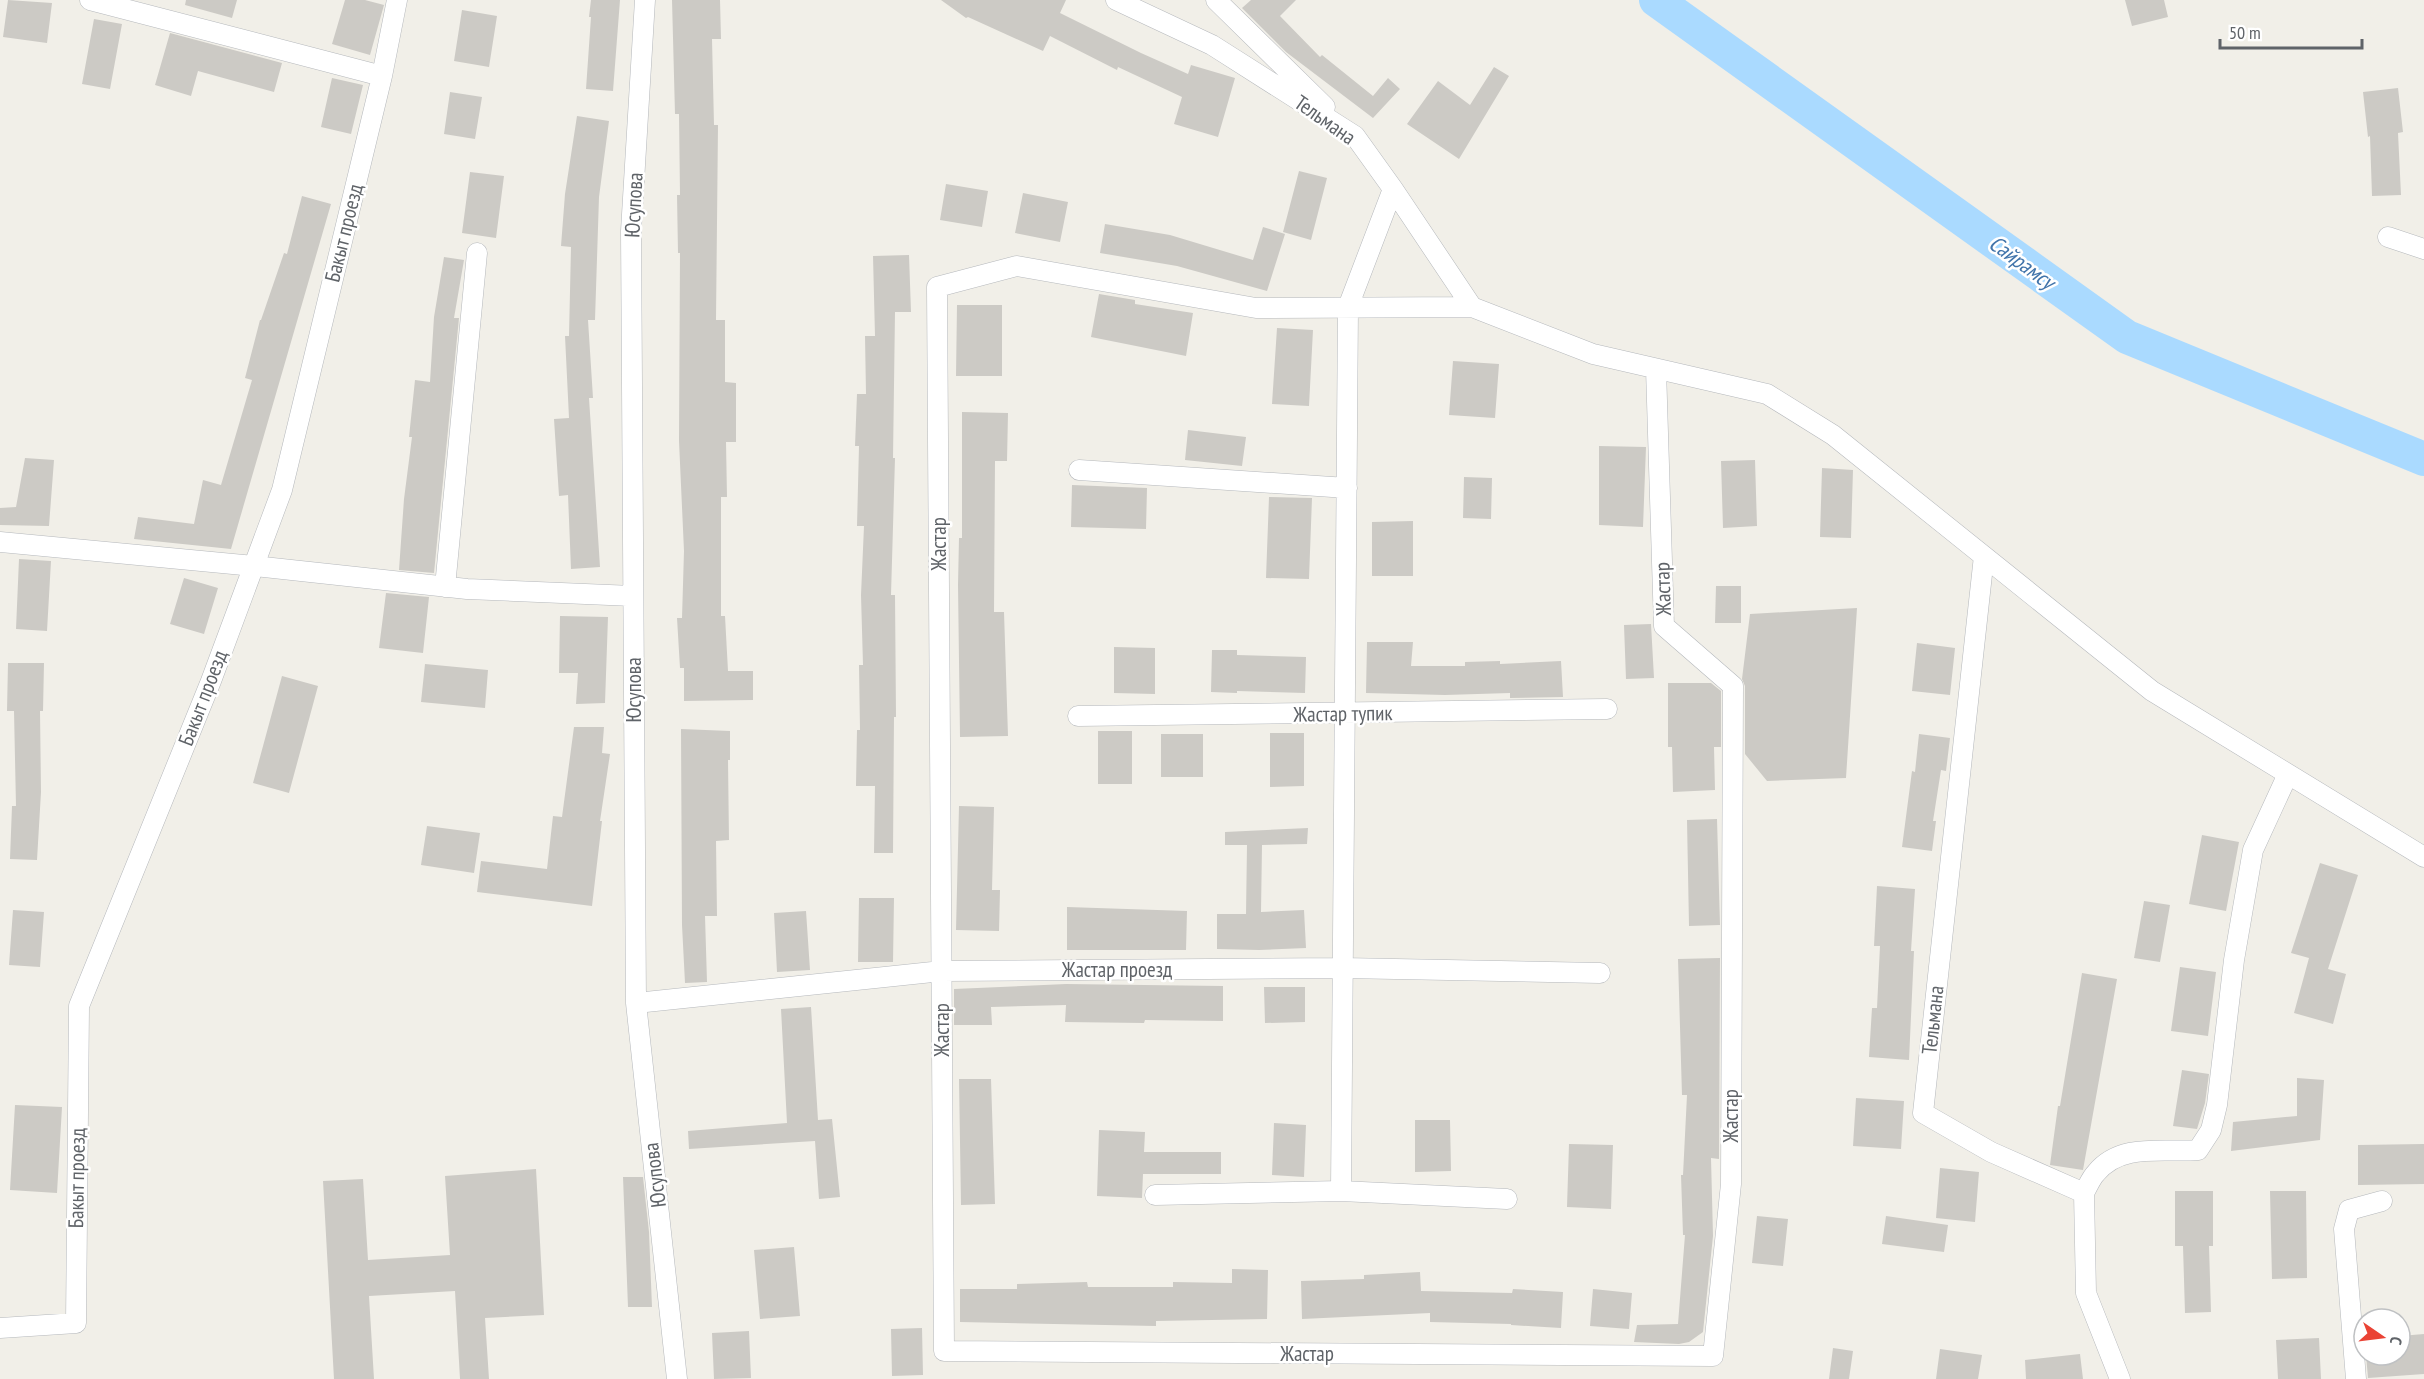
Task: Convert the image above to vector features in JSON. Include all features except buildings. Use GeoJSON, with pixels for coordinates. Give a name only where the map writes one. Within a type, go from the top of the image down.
{"type":"FeatureCollection","features":[{"type":"Feature","properties":{"kind":"street"},"geometry":{"type":"LineString","coordinates":[[90,0],[382,76]]}},
{"type":"Feature","properties":{"kind":"street","name":"Бакыт проезд"},"geometry":{"type":"LineString","coordinates":[[0,1328],[76,1323],[79,1006],[211,681],[282,490],[382,76],[397,0]]}},
{"type":"Feature","properties":{"kind":"street","name":"Юсупова"},"geometry":{"type":"LineString","coordinates":[[645,0],[632,231],[636,1003],[677,1379]]}},
{"type":"Feature","properties":{"kind":"street","name":"Тельмана"},"geometry":{"type":"LineString","coordinates":[[1116,0],[1212,45],[1355,136],[1472,307]]}},
{"type":"Feature","properties":{"kind":"street"},"geometry":{"type":"LineString","coordinates":[[1216,0],[1355,136]]}},
{"type":"Feature","properties":{"kind":"street"},"geometry":{"type":"LineString","coordinates":[[1341,1191],[1348,307],[1393,189]]}},
{"type":"Feature","properties":{"kind":"street"},"geometry":{"type":"LineString","coordinates":[[2388,237],[2424,249]]}},
{"type":"Feature","properties":{"kind":"street"},"geometry":{"type":"LineString","coordinates":[[445,587],[477,253]]}},
{"type":"Feature","properties":{"kind":"street","name":"Жастар"},"geometry":{"type":"LineString","coordinates":[[1348,307],[1256,308],[1017,266],[937,287],[944,1351],[1713,1356],[1731,1184],[1733,686],[1664,626],[1656,369]]}},
{"type":"Feature","properties":{"kind":"street"},"geometry":{"type":"LineString","coordinates":[[1348,307],[1472,307],[1593,354],[1767,394],[1833,435],[2152,691],[2424,857]]}},
{"type":"Feature","properties":{"kind":"street"},"geometry":{"type":"LineString","coordinates":[[1079,470],[1347,488]]}},
{"type":"Feature","properties":{"kind":"street"},"geometry":{"type":"LineString","coordinates":[[0,542],[445,587],[633,596]]}},
{"type":"Feature","properties":{"kind":"street","name":"Тельмана"},"geometry":{"type":"LineString","coordinates":[[1984,556],[1923,1113],[1991,1152],[2084,1193]]}},
{"type":"Feature","properties":{"kind":"street","name":"Жастар тупик"},"geometry":{"type":"LineString","coordinates":[[1078,716],[1607,709]]}},
{"type":"Feature","properties":{"kind":"street"},"geometry":{"type":"LineString","coordinates":[[2120,1379],[2086,1293],[2084,1193],[2097,1172],[2113,1159],[2134,1151],[2199,1150],[2211,1130],[2221,1075],[2234,960],[2253,850],[2288,774]]}},
{"type":"Feature","properties":{"kind":"street","name":"Жастар проезд"},"geometry":{"type":"LineString","coordinates":[[636,1003],[942,970],[1343,969],[1600,974]]}},
{"type":"Feature","properties":{"kind":"street"},"geometry":{"type":"LineString","coordinates":[[1155,1195],[1341,1191],[1507,1200]]}},
{"type":"Feature","properties":{"kind":"street"},"geometry":{"type":"LineString","coordinates":[[2356,1379],[2344,1229],[2349,1210],[2382,1201]]}},
{"type":"Feature","properties":{"kind":"waterway","name":"Сайрамсу"},"geometry":{"type":"LineString","coordinates":[[1656,0],[2127,337],[2424,459]]}}]}
